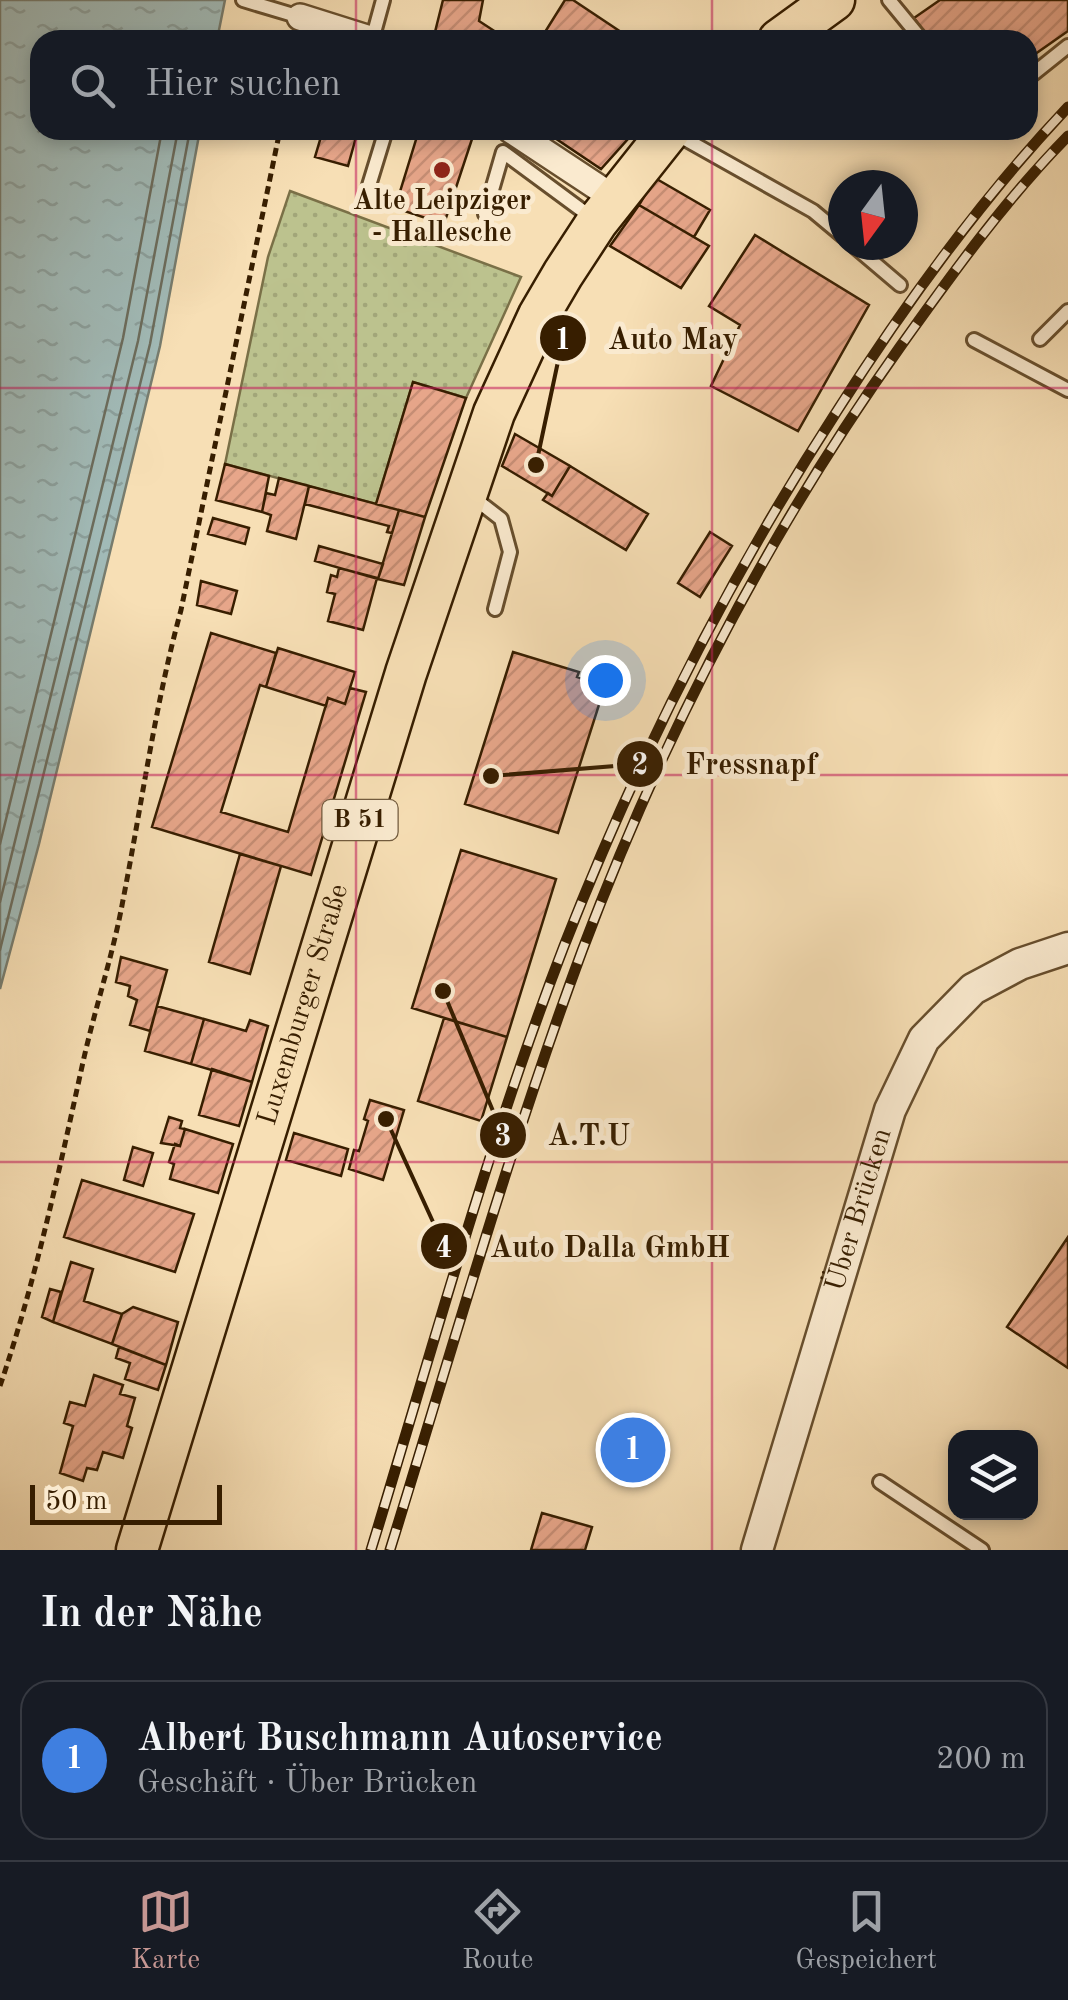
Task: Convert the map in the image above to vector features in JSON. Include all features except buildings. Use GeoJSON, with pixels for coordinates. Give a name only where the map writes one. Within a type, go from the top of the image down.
{"type":"FeatureCollection","features":[{"type":"Feature","properties":{"kind":"main road"},"geometry":{"type":"LineString","coordinates":[[794,30],[834,0]]}},
{"type":"Feature","properties":{"kind":"main road","name":"Luxemburger Straße"},"geometry":{"type":"LineString","coordinates":[[137,1550],[284,1066],[494,414],[539,316],[606,210],[661,140]]}},
{"type":"Feature","properties":{"kind":"street"},"geometry":{"type":"LineString","coordinates":[[300,16],[342,30]]}},
{"type":"Feature","properties":{"kind":"street"},"geometry":{"type":"LineString","coordinates":[[523,140],[606,210]]}},
{"type":"Feature","properties":{"kind":"street","name":"Über Brücken"},"geometry":{"type":"LineString","coordinates":[[757,1550],[890,1110],[924,1039],[973,989],[1020,964],[1068,948]]}},
{"type":"Feature","properties":{"kind":"lane"},"geometry":{"type":"LineString","coordinates":[[243,0],[300,16]]}},
{"type":"Feature","properties":{"kind":"lane"},"geometry":{"type":"LineString","coordinates":[[375,30],[383,0]]}},
{"type":"Feature","properties":{"kind":"lane"},"geometry":{"type":"LineString","coordinates":[[898,3],[916,30]]}},
{"type":"Feature","properties":{"kind":"lane"},"geometry":{"type":"LineString","coordinates":[[1038,70],[1068,46]]}},
{"type":"Feature","properties":{"kind":"lane"},"geometry":{"type":"LineString","coordinates":[[366,192],[383,140]]}},
{"type":"Feature","properties":{"kind":"lane"},"geometry":{"type":"LineString","coordinates":[[687,140],[813,210],[828,223]]}},
{"type":"Feature","properties":{"kind":"lane"},"geometry":{"type":"LineString","coordinates":[[485,214],[503,152],[606,210]]}},
{"type":"Feature","properties":{"kind":"lane"},"geometry":{"type":"LineString","coordinates":[[871,260],[900,285]]}},
{"type":"Feature","properties":{"kind":"lane"},"geometry":{"type":"LineString","coordinates":[[1040,338],[1068,310]]}},
{"type":"Feature","properties":{"kind":"lane"},"geometry":{"type":"LineString","coordinates":[[974,340],[1068,390]]}},
{"type":"Feature","properties":{"kind":"lane"},"geometry":{"type":"LineString","coordinates":[[466,492],[501,519],[506,535],[510,552],[496,610]]}},
{"type":"Feature","properties":{"kind":"lane"},"geometry":{"type":"LineString","coordinates":[[880,1482],[982,1550]]}},
{"type":"Feature","properties":{"kind":"path"},"geometry":{"type":"LineString","coordinates":[[0,1386],[56,1194],[122,904],[163,678],[206,495],[278,140]]}},
{"type":"Feature","properties":{"kind":"green space"},"geometry":{"type":"Polygon","coordinates":[[[290,191],[521,277],[466,398],[413,382],[376,504],[225,464],[268,257],[290,191]]]}},
{"type":"Feature","properties":{"kind":"water"},"geometry":{"type":"Polygon","coordinates":[[[0,0],[225,0],[219,30],[30,30],[30,140],[198,140],[160,346],[0,989],[0,0]]]}},
{"type":"Feature","properties":{"kind":"railway"},"geometry":{"type":"LineString","coordinates":[[1038,140],[1068,107]]}},
{"type":"Feature","properties":{"kind":"railway"},"geometry":{"type":"LineString","coordinates":[[390,1550],[555,1025],[613,872],[683,715],[762,564],[852,418],[980,238],[1068,136]]}},
{"type":"Feature","properties":{"kind":"railway"},"geometry":{"type":"LineString","coordinates":[[371,1550],[486,1170],[536,1020],[592,876],[654,739],[759,539],[863,371],[974,216],[1038,140]]}},
{"type":"Feature","properties":{"kind":"place","name":"Alte Leipziger - Hallesche"},"geometry":{"type":"Point","coordinates":[442,170]}},
{"type":"Feature","properties":{"kind":"place","name":"Auto May"},"geometry":{"type":"Point","coordinates":[536,465]}},
{"type":"Feature","properties":{"kind":"place","name":"Fressnapf"},"geometry":{"type":"Point","coordinates":[491,776]}},
{"type":"Feature","properties":{"kind":"place","name":"A.T.U"},"geometry":{"type":"Point","coordinates":[443,991]}},
{"type":"Feature","properties":{"kind":"place","name":"Auto Dalla GmbH"},"geometry":{"type":"Point","coordinates":[386,1119]}},
{"type":"Feature","properties":{"kind":"place","name":"Albert Buschmann Autoservice"},"geometry":{"type":"Point","coordinates":[633,1450]}}]}
